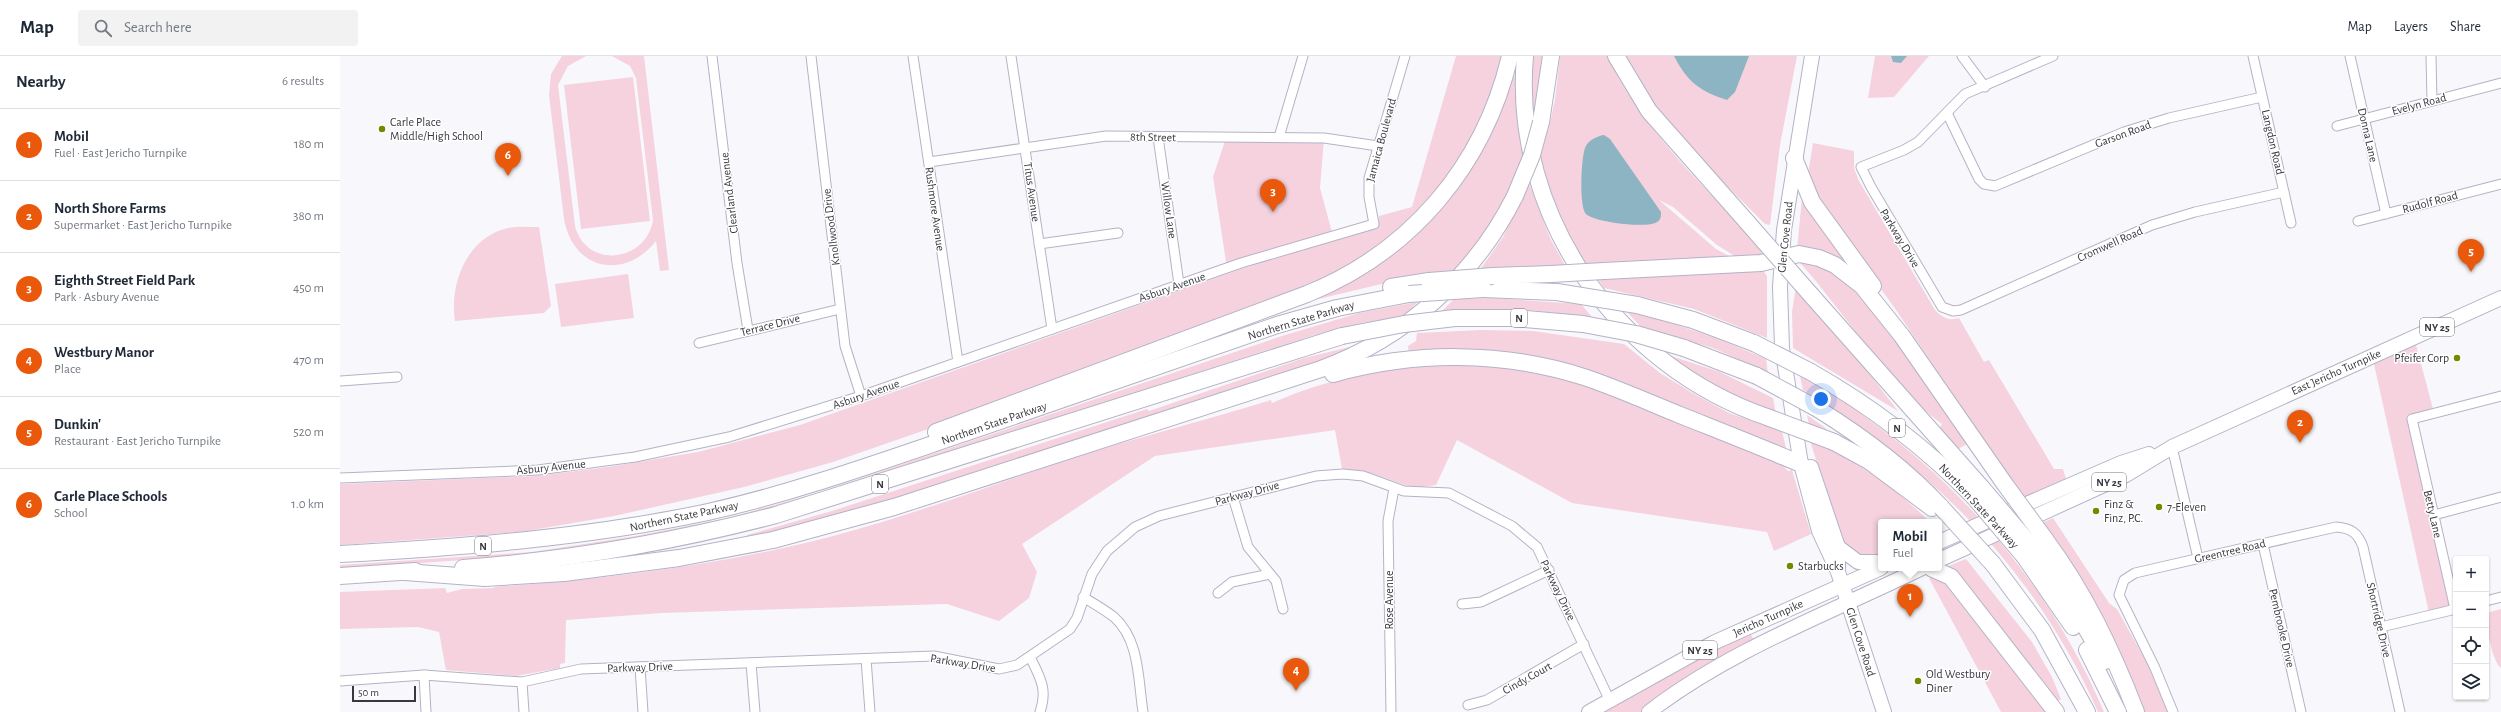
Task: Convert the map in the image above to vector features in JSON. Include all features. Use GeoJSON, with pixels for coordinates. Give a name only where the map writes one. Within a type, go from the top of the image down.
{"type":"FeatureCollection","features":[{"type":"Feature","properties":{"kind":"highway"},"geometry":{"type":"LineString","coordinates":[[771,496],[826,470],[936,432],[1307,294],[1358,270],[1385,251],[1413,227],[1456,179],[1474,151],[1490,119],[1510,56]]}},
{"type":"Feature","properties":{"kind":"highway"},"geometry":{"type":"LineString","coordinates":[[1525,56],[1527,122],[1540,186],[1559,233],[1588,285],[1627,330],[1674,370],[1715,395],[1767,417],[1834,442],[1880,468],[1938,509],[1965,533],[1994,564],[2042,630],[2087,712]]}},
{"type":"Feature","properties":{"kind":"highway"},"geometry":{"type":"LineString","coordinates":[[405,572],[485,578],[540,575],[635,565],[741,547],[803,533],[894,508],[1321,369],[1366,350],[1422,312],[1466,271],[1492,238],[1515,196],[1532,154],[1541,122],[1551,56]]}},
{"type":"Feature","properties":{"kind":"highway"},"geometry":{"type":"LineString","coordinates":[[1616,56],[1648,111],[1812,296],[1978,492],[2035,548],[2067,570],[2100,627],[2136,712]]}},
{"type":"Feature","properties":{"kind":"highway"},"geometry":{"type":"LineString","coordinates":[[1794,158],[1808,196],[1883,299],[1902,336]]}},
{"type":"Feature","properties":{"kind":"highway"},"geometry":{"type":"LineString","coordinates":[[1337,308],[1393,287],[1429,281],[1492,276],[1761,263],[1799,254],[1812,256],[1843,269],[1862,286],[1902,336],[2004,483],[2035,548],[2061,585],[2093,638],[2128,712]]}},
{"type":"Feature","properties":{"kind":"highway","name":"Northern State Parkway"},"geometry":{"type":"LineString","coordinates":[[340,554],[475,546],[567,537],[678,518],[771,496],[862,469],[1270,328],[1337,308],[1409,294],[1483,289],[1557,292],[1637,305],[1693,320],[1754,344],[1811,372],[1847,393],[1898,429],[1978,492]]}},
{"type":"Feature","properties":{"kind":"highway","name":"Northern State Parkway"},"geometry":{"type":"LineString","coordinates":[[340,576],[502,565],[587,554],[686,537],[746,523],[843,495],[1342,336],[1404,324],[1455,318],[1514,318],[1582,324],[1636,334],[1684,348],[1757,376],[1818,409],[1887,456],[1923,487],[1938,509]]}},
{"type":"Feature","properties":{"kind":"highway"},"geometry":{"type":"LineString","coordinates":[[1175,416],[1229,407],[1321,377],[1381,363],[1437,357],[1488,358],[1540,365],[1583,377],[1801,464]]}},
{"type":"Feature","properties":{"kind":"highway","name":"Northern State Parkway"},"geometry":{"type":"LineString","coordinates":[[2035,548],[2073,627],[2118,712]]}},
{"type":"Feature","properties":{"kind":"highway"},"geometry":{"type":"LineString","coordinates":[[1938,571],[1952,577],[2056,712]]}},
{"type":"Feature","properties":{"kind":"main road","name":"Glen Cove Road"},"geometry":{"type":"LineString","coordinates":[[1812,56],[1794,158],[1782,258],[1781,335],[1801,464],[1823,540],[1840,579],[1884,712]]}},
{"type":"Feature","properties":{"kind":"main road","name":"East Jericho Turnpike"},"geometry":{"type":"LineString","coordinates":[[1942,541],[2121,463],[2172,447],[2501,298]]}},
{"type":"Feature","properties":{"kind":"main road","name":"Glen Cove Road"},"geometry":{"type":"LineString","coordinates":[[1794,419],[1838,547],[1840,579]]}},
{"type":"Feature","properties":{"kind":"main road","name":"East Jericho Turnpike"},"geometry":{"type":"LineString","coordinates":[[1942,559],[2126,475],[2172,447]]}},
{"type":"Feature","properties":{"kind":"main road"},"geometry":{"type":"LineString","coordinates":[[1838,547],[1858,562],[1878,562]]}},
{"type":"Feature","properties":{"kind":"main road","name":"NY 25"},"geometry":{"type":"LineString","coordinates":[[1840,579],[1878,569]]}},
{"type":"Feature","properties":{"kind":"main road","name":"NY 25"},"geometry":{"type":"LineString","coordinates":[[1848,603],[1916,571]]}},
{"type":"Feature","properties":{"kind":"main road","name":"Jericho Turnpike"},"geometry":{"type":"LineString","coordinates":[[1589,712],[1707,647],[1840,579]]}},
{"type":"Feature","properties":{"kind":"main road","name":"Jericho Turnpike"},"geometry":{"type":"LineString","coordinates":[[1649,712],[1679,691],[1734,659],[1848,603]]}},
{"type":"Feature","properties":{"kind":"street","name":"Clearland Avenue"},"geometry":{"type":"LineString","coordinates":[[712,56],[737,263],[748,330]]}},
{"type":"Feature","properties":{"kind":"street","name":"Knollwood Drive"},"geometry":{"type":"LineString","coordinates":[[811,56],[840,309],[847,354],[861,396]]}},
{"type":"Feature","properties":{"kind":"street","name":"Rushmore Avenue"},"geometry":{"type":"LineString","coordinates":[[913,56],[958,362]]}},
{"type":"Feature","properties":{"kind":"street","name":"Titus Avenue"},"geometry":{"type":"LineString","coordinates":[[1011,56],[1052,329]]}},
{"type":"Feature","properties":{"kind":"street"},"geometry":{"type":"LineString","coordinates":[[1279,138],[1303,56]]}},
{"type":"Feature","properties":{"kind":"street","name":"Jamaica Boulevard"},"geometry":{"type":"LineString","coordinates":[[1374,224],[1369,204],[1369,183],[1404,56]]}},
{"type":"Feature","properties":{"kind":"street"},"geometry":{"type":"LineString","coordinates":[[1962,56],[1985,87]]}},
{"type":"Feature","properties":{"kind":"street"},"geometry":{"type":"LineString","coordinates":[[1946,113],[1965,94],[1985,87],[2052,56]]}},
{"type":"Feature","properties":{"kind":"street","name":"Donna Lane"},"geometry":{"type":"LineString","coordinates":[[2350,56],[2386,214]]}},
{"type":"Feature","properties":{"kind":"street"},"geometry":{"type":"LineString","coordinates":[[2431,56],[2432,101]]}},
{"type":"Feature","properties":{"kind":"street","name":"Langdon Road"},"geometry":{"type":"LineString","coordinates":[[2254,58],[2291,223]]}},
{"type":"Feature","properties":{"kind":"street","name":"Evelyn Road"},"geometry":{"type":"LineString","coordinates":[[2337,126],[2501,83]]}},
{"type":"Feature","properties":{"kind":"street","name":"Garson Road"},"geometry":{"type":"LineString","coordinates":[[1946,113],[1973,169],[1979,179],[1989,186],[2002,185],[2124,132],[2169,118],[2262,97]]}},
{"type":"Feature","properties":{"kind":"street","name":"Parkway Drive"},"geometry":{"type":"LineString","coordinates":[[1942,307],[1871,188],[1861,167],[1904,150],[1918,142],[1946,113]]}},
{"type":"Feature","properties":{"kind":"street","name":"8th Street"},"geometry":{"type":"LineString","coordinates":[[928,162],[1106,136],[1338,139],[1378,146]]}},
{"type":"Feature","properties":{"kind":"street","name":"Willow Lane"},"geometry":{"type":"LineString","coordinates":[[1158,137],[1179,284]]}},
{"type":"Feature","properties":{"kind":"street","name":"Rudolf Road"},"geometry":{"type":"LineString","coordinates":[[2358,222],[2501,184]]}},
{"type":"Feature","properties":{"kind":"street","name":"Cromwell Road"},"geometry":{"type":"LineString","coordinates":[[1942,307],[1953,311],[1962,310],[2152,225],[2195,212],[2284,192]]}},
{"type":"Feature","properties":{"kind":"street","name":"Asbury Avenue"},"geometry":{"type":"LineString","coordinates":[[340,478],[538,470],[635,457],[744,434],[861,396],[1241,263],[1374,224]]}},
{"type":"Feature","properties":{"kind":"street"},"geometry":{"type":"LineString","coordinates":[[1039,244],[1118,233]]}},
{"type":"Feature","properties":{"kind":"street","name":"Terrace Drive"},"geometry":{"type":"LineString","coordinates":[[699,342],[840,309]]}},
{"type":"Feature","properties":{"kind":"street"},"geometry":{"type":"LineString","coordinates":[[340,381],[398,378]]}},
{"type":"Feature","properties":{"kind":"street","name":"Betty Lane"},"geometry":{"type":"LineString","coordinates":[[2453,596],[2412,419],[2501,396]]}},
{"type":"Feature","properties":{"kind":"street"},"geometry":{"type":"LineString","coordinates":[[2172,447],[2198,558]]}},
{"type":"Feature","properties":{"kind":"street","name":"Parkway Drive"},"geometry":{"type":"LineString","coordinates":[[340,682],[424,675],[522,682],[581,669],[934,656],[999,669],[1017,665],[1070,629],[1076,618],[1092,574],[1107,551],[1135,527],[1159,516],[1298,480],[1343,474],[1363,476],[1394,489],[1440,491],[1456,496],[1522,532],[1537,547],[1549,570],[1610,701]]}},
{"type":"Feature","properties":{"kind":"street","name":"Rose Avenue"},"geometry":{"type":"LineString","coordinates":[[1391,712],[1388,521],[1394,489]]}},
{"type":"Feature","properties":{"kind":"street"},"geometry":{"type":"LineString","coordinates":[[1233,497],[1248,547],[1276,581],[1283,609]]}},
{"type":"Feature","properties":{"kind":"street"},"geometry":{"type":"LineString","coordinates":[[2434,515],[2501,497]]}},
{"type":"Feature","properties":{"kind":"street","name":"Greentree Road"},"geometry":{"type":"LineString","coordinates":[[2173,712],[2155,668],[2119,595],[2124,580],[2135,573],[2336,527],[2346,528],[2352,531]]}},
{"type":"Feature","properties":{"kind":"street","name":"Shortridge Drive"},"geometry":{"type":"LineString","coordinates":[[2352,531],[2359,537],[2363,547],[2400,712]]}},
{"type":"Feature","properties":{"kind":"street","name":"Pembrooke Drive"},"geometry":{"type":"LineString","coordinates":[[2263,544],[2301,712]]}},
{"type":"Feature","properties":{"kind":"street"},"geometry":{"type":"LineString","coordinates":[[1462,604],[1481,602],[1549,570]]}},
{"type":"Feature","properties":{"kind":"street"},"geometry":{"type":"LineString","coordinates":[[1218,593],[1232,582],[1270,574]]}},
{"type":"Feature","properties":{"kind":"street"},"geometry":{"type":"LineString","coordinates":[[1083,597],[1113,617],[1128,635],[1134,652],[1143,712]]}},
{"type":"Feature","properties":{"kind":"street"},"geometry":{"type":"LineString","coordinates":[[2489,600],[2501,597]]}},
{"type":"Feature","properties":{"kind":"street"},"geometry":{"type":"LineString","coordinates":[[2381,627],[2453,610]]}},
{"type":"Feature","properties":{"kind":"street","name":"Cindy Court"},"geometry":{"type":"LineString","coordinates":[[1468,705],[1487,700],[1584,644]]}},
{"type":"Feature","properties":{"kind":"street"},"geometry":{"type":"LineString","coordinates":[[1030,657],[1043,682],[1044,701],[1040,712]]}},
{"type":"Feature","properties":{"kind":"street"},"geometry":{"type":"LineString","coordinates":[[866,659],[870,712]]}},
{"type":"Feature","properties":{"kind":"street"},"geometry":{"type":"LineString","coordinates":[[752,663],[755,712]]}},
{"type":"Feature","properties":{"kind":"street"},"geometry":{"type":"LineString","coordinates":[[640,667],[643,712]]}},
{"type":"Feature","properties":{"kind":"street"},"geometry":{"type":"LineString","coordinates":[[424,675],[426,712]]}},
{"type":"Feature","properties":{"kind":"street"},"geometry":{"type":"LineString","coordinates":[[522,682],[524,712]]}},
{"type":"Feature","properties":{"kind":"shaded area"},"geometry":{"type":"Polygon","coordinates":[[[562,56],[586,56],[568,66],[558,85],[575,226],[581,240],[591,249],[603,254],[616,255],[628,252],[639,245],[648,234],[653,220],[636,78],[630,66],[612,56],[644,56],[669,270],[660,271],[656,241],[643,254],[629,262],[615,265],[601,264],[589,259],[578,250],[569,236],[564,219],[549,95],[551,74],[562,56]]]}},
{"type":"Feature","properties":{"kind":"shaded area"},"geometry":{"type":"Polygon","coordinates":[[[1456,56],[1503,56],[1497,85],[1479,128],[1448,178],[1384,246],[1336,275],[937,426],[833,462],[744,487],[614,516],[521,532],[340,545],[340,484],[536,476],[608,467],[698,452],[800,425],[1241,269],[1369,230],[1379,225],[1379,216],[1412,207],[1456,56]]]}},
{"type":"Feature","properties":{"kind":"shaded area"},"geometry":{"type":"Polygon","coordinates":[[[1533,56],[1543,56],[1536,114],[1548,131],[1555,100],[1560,56],[1607,56],[1622,84],[1658,135],[1678,159],[1763,251],[1762,256],[1741,260],[1717,245],[1673,207],[1659,200],[1716,249],[1731,257],[1583,266],[1557,210],[1539,152],[1532,111],[1533,56]]]}},
{"type":"Feature","properties":{"kind":"shaded area"},"geometry":{"type":"Polygon","coordinates":[[[1623,56],[1797,56],[1780,145],[1770,225],[1765,224],[1690,149],[1648,98],[1623,56]]]}},
{"type":"Feature","properties":{"kind":"shaded area"},"geometry":{"type":"Polygon","coordinates":[[[1875,56],[1929,56],[1894,97],[1868,98],[1875,56]]]}},
{"type":"Feature","properties":{"kind":"shaded area"},"geometry":{"type":"Polygon","coordinates":[[[1514,71],[1524,158],[1504,207],[1457,272],[1394,281],[1310,301],[1382,261],[1416,234],[1429,221],[1454,192],[1474,164],[1486,142],[1511,75],[1514,71]]]}},
{"type":"Feature","properties":{"kind":"shaded area"},"geometry":{"type":"Polygon","coordinates":[[[633,77],[650,221],[581,229],[564,85],[633,77]]]}},
{"type":"Feature","properties":{"kind":"shaded area"},"geometry":{"type":"Polygon","coordinates":[[[1226,138],[1324,138],[1320,188],[1333,236],[1227,268],[1213,177],[1226,138]]]}},
{"type":"Feature","properties":{"kind":"shaded area"},"geometry":{"type":"Polygon","coordinates":[[[1813,143],[1854,151],[1854,168],[1859,181],[1935,310],[1946,318],[1959,318],[1984,362],[1989,360],[2054,469],[2063,469],[2066,479],[2023,498],[1894,307],[1812,195],[1807,180],[1813,143]]]}},
{"type":"Feature","properties":{"kind":"shaded area"},"geometry":{"type":"Polygon","coordinates":[[[1529,183],[1550,238],[1566,267],[1479,271],[1503,237],[1529,183]]]}},
{"type":"Feature","properties":{"kind":"shaded area"},"geometry":{"type":"Polygon","coordinates":[[[1802,198],[1803,204],[1853,268],[1797,249],[1802,198]]]}},
{"type":"Feature","properties":{"kind":"shaded area"},"geometry":{"type":"Polygon","coordinates":[[[512,227],[539,227],[551,306],[544,313],[455,321],[455,291],[464,263],[472,251],[482,241],[494,233],[512,227]]]}},
{"type":"Feature","properties":{"kind":"shaded area"},"geometry":{"type":"Polygon","coordinates":[[[1801,260],[1821,265],[1850,281],[1871,305],[1969,443],[1958,449],[1939,429],[1942,424],[1922,408],[1886,369],[1801,264],[1801,260]]]}},
{"type":"Feature","properties":{"kind":"shaded area"},"geometry":{"type":"Polygon","coordinates":[[[1762,269],[1767,276],[1767,338],[1694,309],[1604,288],[1596,276],[1762,269]]]}},
{"type":"Feature","properties":{"kind":"shaded area"},"geometry":{"type":"Polygon","coordinates":[[[628,274],[634,318],[561,327],[555,284],[628,274]]]}},
{"type":"Feature","properties":{"kind":"shaded area"},"geometry":{"type":"Polygon","coordinates":[[[1796,286],[1860,362],[1898,411],[1793,348],[1792,312],[1796,286]]]}},
{"type":"Feature","properties":{"kind":"shaded area"},"geometry":{"type":"Polygon","coordinates":[[[1492,298],[1581,304],[1592,317],[1520,309],[1442,311],[1454,299],[1492,298]]]}},
{"type":"Feature","properties":{"kind":"shaded area"},"geometry":{"type":"Polygon","coordinates":[[[1418,302],[1404,316],[1361,323],[1314,335],[821,494],[728,520],[637,539],[532,555],[340,569],[340,565],[532,552],[636,536],[728,518],[820,492],[1285,335],[1359,313],[1418,302]]]}},
{"type":"Feature","properties":{"kind":"shaded area"},"geometry":{"type":"Polygon","coordinates":[[[1627,312],[1680,326],[1715,338],[1766,359],[1768,373],[1713,348],[1641,327],[1627,312]]]}},
{"type":"Feature","properties":{"kind":"shaded area"},"geometry":{"type":"Polygon","coordinates":[[[1480,330],[1533,331],[1624,344],[1660,373],[1696,395],[1729,413],[1782,431],[1787,452],[1605,380],[1409,356],[1408,346],[1416,341],[1417,333],[1480,330]]]}},
{"type":"Feature","properties":{"kind":"shaded area"},"geometry":{"type":"Polygon","coordinates":[[[2414,337],[2434,413],[2412,419],[2453,606],[2429,613],[2372,355],[2414,337]]]}},
{"type":"Feature","properties":{"kind":"shaded area"},"geometry":{"type":"Polygon","coordinates":[[[1366,343],[1352,350],[945,487],[748,541],[747,535],[832,511],[1147,409],[1149,411],[1304,358],[1366,343]]]}},
{"type":"Feature","properties":{"kind":"shaded area"},"geometry":{"type":"Polygon","coordinates":[[[1662,353],[1720,372],[1773,398],[1776,414],[1723,392],[1662,353]]]}},
{"type":"Feature","properties":{"kind":"shaded area"},"geometry":{"type":"Polygon","coordinates":[[[1440,364],[1493,365],[1557,375],[1616,395],[1786,465],[1784,467],[1788,471],[1792,470],[1811,534],[1774,551],[1767,532],[1572,503],[1457,440],[1436,485],[1414,488],[1371,473],[1342,469],[1335,430],[1155,456],[1022,544],[1037,572],[1029,598],[999,621],[947,604],[662,613],[566,620],[565,663],[560,664],[560,668],[516,676],[446,670],[439,632],[418,627],[340,629],[340,592],[445,588],[447,593],[462,589],[494,588],[622,575],[707,563],[749,555],[863,528],[1092,452],[1271,400],[1272,403],[1293,394],[1334,381],[1374,372],[1440,364]]]}},
{"type":"Feature","properties":{"kind":"shaded area"},"geometry":{"type":"Polygon","coordinates":[[[1800,376],[1846,403],[1909,451],[1944,482],[1977,516],[2008,551],[2036,589],[2061,628],[2084,669],[2104,712],[2098,712],[2073,661],[2044,614],[2012,569],[1976,528],[1937,489],[1895,453],[1850,420],[1803,390],[1800,376]]]}},
{"type":"Feature","properties":{"kind":"shaded area"},"geometry":{"type":"Polygon","coordinates":[[[1807,415],[1827,429],[1809,425],[1807,415]]]}},
{"type":"Feature","properties":{"kind":"shaded area"},"geometry":{"type":"Polygon","coordinates":[[[1810,441],[1843,456],[1889,486],[1927,519],[1878,519],[1878,557],[1863,557],[1843,543],[1810,441]]]}},
{"type":"Feature","properties":{"kind":"shaded area"},"geometry":{"type":"Polygon","coordinates":[[[2053,518],[2109,603],[2117,609],[2148,665],[2168,712],[2142,712],[2042,523],[2053,518]]]}},
{"type":"Feature","properties":{"kind":"shaded area"},"geometry":{"type":"Polygon","coordinates":[[[1966,559],[2032,642],[2052,677],[2061,699],[2053,704],[1948,566],[1966,559]]]}},
{"type":"Feature","properties":{"kind":"shaded area"},"geometry":{"type":"Polygon","coordinates":[[[1933,577],[1947,579],[1956,596],[2047,712],[2001,712],[1929,578],[1933,577]]]}},
{"type":"Feature","properties":{"kind":"shaded area"},"geometry":{"type":"Polygon","coordinates":[[[2501,609],[2501,668],[2495,659],[2489,638],[2489,612],[2501,609]]]}},
{"type":"Feature","properties":{"kind":"shaded area"},"geometry":{"type":"Polygon","coordinates":[[[1747,627],[1757,646],[1649,712],[1589,712],[1747,627]]]}},
{"type":"Feature","properties":{"kind":"water"},"geometry":{"type":"Polygon","coordinates":[[[1674,56],[1749,56],[1735,92],[1727,100],[1709,93],[1696,85],[1684,73],[1674,56]]]}},
{"type":"Feature","properties":{"kind":"water"},"geometry":{"type":"Polygon","coordinates":[[[1891,56],[1907,56],[1901,63],[1893,62],[1891,56]]]}},
{"type":"Feature","properties":{"kind":"water"},"geometry":{"type":"Polygon","coordinates":[[[1604,135],[1610,139],[1661,212],[1660,219],[1657,222],[1643,225],[1621,224],[1599,220],[1586,214],[1582,202],[1582,172],[1585,148],[1590,141],[1598,136],[1604,135]]]}},
{"type":"Feature","properties":{"kind":"place","name":"Carle Place Middle/High School"},"geometry":{"type":"Point","coordinates":[382,129]}},
{"type":"Feature","properties":{"kind":"place","name":"Carle Place Schools"},"geometry":{"type":"Point","coordinates":[508,176]}},
{"type":"Feature","properties":{"kind":"place","name":"Eighth Street Field Park"},"geometry":{"type":"Point","coordinates":[1273,212]}},
{"type":"Feature","properties":{"kind":"place","name":"Dunkin'"},"geometry":{"type":"Point","coordinates":[2471,272]}},
{"type":"Feature","properties":{"kind":"place","name":"Pfeifer Corp"},"geometry":{"type":"Point","coordinates":[2457,358]}},
{"type":"Feature","properties":{"kind":"place","name":"North Shore Farms"},"geometry":{"type":"Point","coordinates":[2300,443]}},
{"type":"Feature","properties":{"kind":"place","name":"7-Eleven"},"geometry":{"type":"Point","coordinates":[2159,507]}},
{"type":"Feature","properties":{"kind":"place","name":"Finz & Finz, P.C."},"geometry":{"type":"Point","coordinates":[2096,511]}},
{"type":"Feature","properties":{"kind":"place","name":"Starbucks"},"geometry":{"type":"Point","coordinates":[1790,566]}},
{"type":"Feature","properties":{"kind":"place","name":"Mobil"},"geometry":{"type":"Point","coordinates":[1910,617]}},
{"type":"Feature","properties":{"kind":"place","name":"Old Westbury Diner"},"geometry":{"type":"Point","coordinates":[1918,681]}},
{"type":"Feature","properties":{"kind":"place","name":"Westbury Manor"},"geometry":{"type":"Point","coordinates":[1296,691]}}]}
